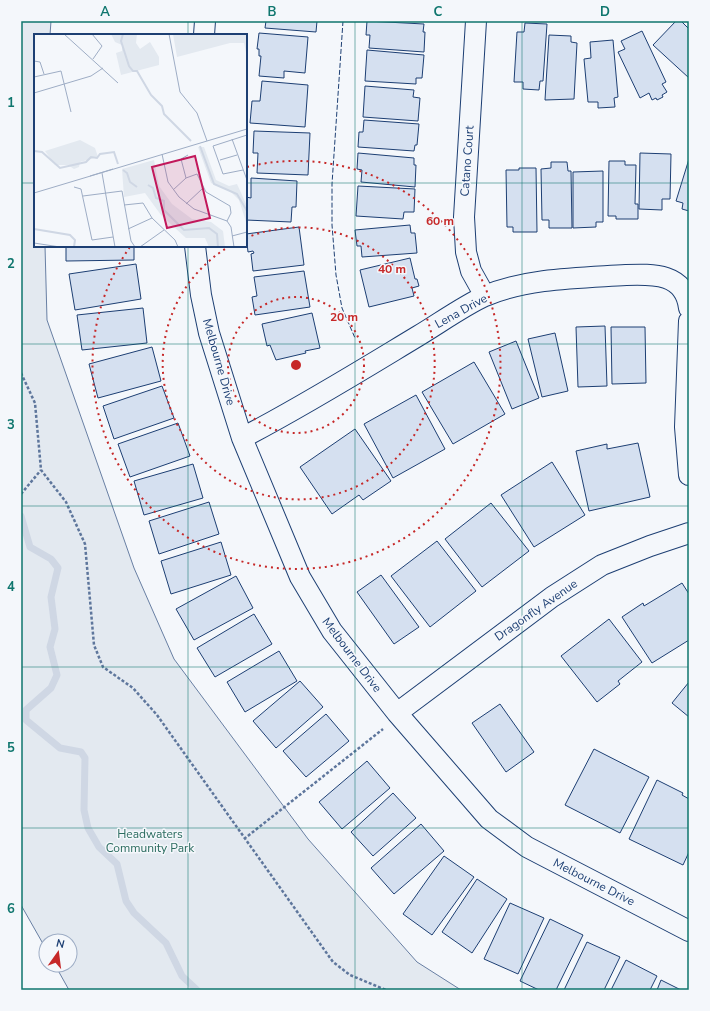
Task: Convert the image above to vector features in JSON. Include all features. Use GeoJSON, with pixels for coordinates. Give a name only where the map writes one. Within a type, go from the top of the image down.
{"type":"FeatureCollection","features":[{"type":"Feature","properties":{"kind":"street"},"geometry":{"type":"LineString","coordinates":[[204,34],[205,21]]}},
{"type":"Feature","properties":{"kind":"street","name":"Catano Court"},"geometry":{"type":"LineString","coordinates":[[476,21],[464,217],[466,252],[471,271],[485,296]]}},
{"type":"Feature","properties":{"kind":"street","name":"Melbourne Drive"},"geometry":{"type":"LineString","coordinates":[[196,247],[201,295],[209,333],[242,438],[300,577],[332,631],[392,719],[489,818],[527,847],[689,931]]}},
{"type":"Feature","properties":{"kind":"street","name":"Lena Drive"},"geometry":{"type":"LineString","coordinates":[[242,438],[280,418],[485,296],[532,283],[573,278],[644,274],[672,280],[683,289],[688,300],[689,308]]}},
{"type":"Feature","properties":{"kind":"street"},"geometry":{"type":"LineString","coordinates":[[689,321],[685,427],[689,475]]}},
{"type":"Feature","properties":{"kind":"street","name":"Dragonfly Avenue"},"geometry":{"type":"LineString","coordinates":[[392,719],[552,597],[602,566],[650,546],[689,534]]}},
{"type":"Feature","properties":{"kind":"path"},"geometry":{"type":"LineString","coordinates":[[21,373],[35,402],[41,470],[66,502],[85,544],[94,645],[103,667],[133,688],[157,715],[244,840],[333,962],[350,975],[386,990]]}},
{"type":"Feature","properties":{"kind":"path"},"geometry":{"type":"LineString","coordinates":[[21,493],[41,470]]}},
{"type":"Feature","properties":{"kind":"path"},"geometry":{"type":"LineString","coordinates":[[244,840],[392,719]]}},
{"type":"Feature","properties":{"kind":"green space","name":"Headwaters Community Park"},"geometry":{"type":"Polygon","coordinates":[[[21,21],[51,21],[50,34],[34,34],[34,247],[45,247],[47,320],[134,568],[174,659],[308,839],[417,962],[461,990],[69,990],[59,973],[78,973],[78,933],[38,933],[38,935],[21,905],[21,21]]]}},
{"type":"Feature","properties":{"kind":"building"},"geometry":{"type":"Polygon","coordinates":[[[266,21],[317,21],[316,32],[265,28],[266,21]]]}},
{"type":"Feature","properties":{"kind":"building"},"geometry":{"type":"Polygon","coordinates":[[[367,21],[424,24],[424,52],[369,48],[370,35],[366,35],[367,21]]]}},
{"type":"Feature","properties":{"kind":"building"},"geometry":{"type":"Polygon","coordinates":[[[676,21],[681,21],[689,29],[689,78],[653,45],[676,21]]]}},
{"type":"Feature","properties":{"kind":"building"},"geometry":{"type":"Polygon","coordinates":[[[525,23],[547,24],[543,81],[540,81],[539,90],[523,89],[523,82],[514,82],[517,32],[524,32],[525,23]]]}},
{"type":"Feature","properties":{"kind":"building"},"geometry":{"type":"Polygon","coordinates":[[[642,31],[666,82],[662,84],[667,92],[662,95],[663,97],[657,100],[656,98],[652,100],[649,93],[640,98],[618,52],[625,49],[621,41],[642,31]]]}},
{"type":"Feature","properties":{"kind":"building"},"geometry":{"type":"Polygon","coordinates":[[[259,33],[308,37],[305,73],[284,71],[284,78],[259,76],[261,56],[259,56],[259,49],[257,49],[259,33]]]}},
{"type":"Feature","properties":{"kind":"building"},"geometry":{"type":"Polygon","coordinates":[[[549,35],[571,36],[571,42],[577,43],[574,99],[545,100],[549,35]]]}},
{"type":"Feature","properties":{"kind":"building"},"geometry":{"type":"Polygon","coordinates":[[[613,40],[618,97],[614,98],[615,107],[598,108],[598,102],[588,102],[584,59],[591,58],[590,42],[613,40]]]}},
{"type":"Feature","properties":{"kind":"building"},"geometry":{"type":"Polygon","coordinates":[[[367,50],[424,55],[422,78],[416,78],[416,84],[365,81],[367,50]]]}},
{"type":"Feature","properties":{"kind":"building"},"geometry":{"type":"Polygon","coordinates":[[[262,81],[308,85],[305,127],[250,123],[252,101],[260,101],[262,81]]]}},
{"type":"Feature","properties":{"kind":"building"},"geometry":{"type":"Polygon","coordinates":[[[365,86],[414,90],[413,97],[420,98],[418,121],[363,117],[365,86]]]}},
{"type":"Feature","properties":{"kind":"building"},"geometry":{"type":"Polygon","coordinates":[[[364,120],[419,124],[417,145],[415,145],[414,151],[358,147],[359,132],[363,132],[364,120]]]}},
{"type":"Feature","properties":{"kind":"building"},"geometry":{"type":"Polygon","coordinates":[[[254,131],[310,133],[308,175],[257,173],[258,153],[253,153],[254,131]]]}},
{"type":"Feature","properties":{"kind":"building"},"geometry":{"type":"Polygon","coordinates":[[[358,153],[414,158],[414,165],[416,165],[415,187],[361,182],[362,170],[357,169],[358,153]]]}},
{"type":"Feature","properties":{"kind":"building"},"geometry":{"type":"Polygon","coordinates":[[[640,153],[671,154],[670,199],[662,199],[662,210],[639,209],[640,153]]]}},
{"type":"Feature","properties":{"kind":"building"},"geometry":{"type":"Polygon","coordinates":[[[689,159],[689,211],[682,209],[683,203],[676,201],[689,159]]]}},
{"type":"Feature","properties":{"kind":"building"},"geometry":{"type":"Polygon","coordinates":[[[609,161],[625,161],[625,165],[636,165],[635,204],[638,204],[638,219],[616,219],[616,216],[608,216],[609,161]]]}},
{"type":"Feature","properties":{"kind":"building"},"geometry":{"type":"Polygon","coordinates":[[[551,162],[567,162],[568,171],[571,171],[572,228],[549,228],[549,220],[542,220],[541,169],[551,168],[551,162]]]}},
{"type":"Feature","properties":{"kind":"building"},"geometry":{"type":"Polygon","coordinates":[[[519,168],[536,168],[537,232],[513,232],[513,227],[507,227],[506,170],[519,170],[519,168]]]}},
{"type":"Feature","properties":{"kind":"building"},"geometry":{"type":"Polygon","coordinates":[[[603,171],[603,222],[596,222],[596,227],[573,228],[573,172],[603,171]]]}},
{"type":"Feature","properties":{"kind":"building"},"geometry":{"type":"Polygon","coordinates":[[[251,178],[297,181],[296,207],[292,207],[291,222],[247,220],[247,197],[251,198],[251,178]]]}},
{"type":"Feature","properties":{"kind":"building"},"geometry":{"type":"Polygon","coordinates":[[[358,186],[415,189],[414,212],[404,212],[403,219],[356,216],[358,186]]]}},
{"type":"Feature","properties":{"kind":"building"},"geometry":{"type":"Polygon","coordinates":[[[410,225],[411,233],[415,233],[417,253],[362,257],[361,246],[357,246],[355,230],[410,225]]]}},
{"type":"Feature","properties":{"kind":"building"},"geometry":{"type":"Polygon","coordinates":[[[299,227],[304,265],[253,271],[251,254],[254,253],[253,251],[248,252],[247,234],[299,227]]]}},
{"type":"Feature","properties":{"kind":"building"},"geometry":{"type":"Polygon","coordinates":[[[66,247],[134,247],[134,260],[66,261],[66,247]]]}},
{"type":"Feature","properties":{"kind":"building"},"geometry":{"type":"Polygon","coordinates":[[[410,258],[415,279],[417,279],[419,286],[412,288],[414,296],[369,307],[360,270],[410,258]]]}},
{"type":"Feature","properties":{"kind":"building"},"geometry":{"type":"Polygon","coordinates":[[[136,264],[141,299],[75,310],[69,274],[136,264]]]}},
{"type":"Feature","properties":{"kind":"building"},"geometry":{"type":"Polygon","coordinates":[[[304,271],[310,307],[255,315],[252,297],[257,296],[254,277],[304,271]]]}},
{"type":"Feature","properties":{"kind":"building"},"geometry":{"type":"Polygon","coordinates":[[[143,308],[147,343],[82,350],[77,315],[143,308]]]}},
{"type":"Feature","properties":{"kind":"building"},"geometry":{"type":"Polygon","coordinates":[[[312,313],[320,348],[276,360],[270,345],[267,346],[262,324],[312,313]]]}},
{"type":"Feature","properties":{"kind":"building"},"geometry":{"type":"Polygon","coordinates":[[[605,326],[607,386],[578,387],[576,327],[605,326]]]}},
{"type":"Feature","properties":{"kind":"building"},"geometry":{"type":"Polygon","coordinates":[[[611,327],[645,327],[646,383],[612,384],[611,327]]]}},
{"type":"Feature","properties":{"kind":"building"},"geometry":{"type":"Polygon","coordinates":[[[555,333],[568,391],[542,397],[528,339],[555,333]]]}},
{"type":"Feature","properties":{"kind":"building"},"geometry":{"type":"Polygon","coordinates":[[[516,341],[539,398],[512,409],[489,352],[516,341]]]}},
{"type":"Feature","properties":{"kind":"building"},"geometry":{"type":"Polygon","coordinates":[[[152,347],[161,381],[98,398],[89,364],[152,347]]]}},
{"type":"Feature","properties":{"kind":"building"},"geometry":{"type":"Polygon","coordinates":[[[474,362],[505,414],[453,444],[422,392],[474,362]]]}},
{"type":"Feature","properties":{"kind":"building"},"geometry":{"type":"Polygon","coordinates":[[[162,386],[174,418],[114,439],[103,406],[162,386]]]}},
{"type":"Feature","properties":{"kind":"building"},"geometry":{"type":"Polygon","coordinates":[[[416,395],[445,449],[393,478],[364,424],[416,395]]]}},
{"type":"Feature","properties":{"kind":"building"},"geometry":{"type":"Polygon","coordinates":[[[178,423],[190,456],[130,477],[118,444],[178,423]]]}},
{"type":"Feature","properties":{"kind":"building"},"geometry":{"type":"Polygon","coordinates":[[[355,429],[391,481],[363,500],[359,495],[332,514],[300,467],[355,429]]]}},
{"type":"Feature","properties":{"kind":"building"},"geometry":{"type":"Polygon","coordinates":[[[638,443],[650,497],[589,511],[576,451],[607,444],[607,449],[638,443]]]}},
{"type":"Feature","properties":{"kind":"building"},"geometry":{"type":"Polygon","coordinates":[[[552,462],[585,515],[534,547],[501,495],[552,462]]]}},
{"type":"Feature","properties":{"kind":"building"},"geometry":{"type":"Polygon","coordinates":[[[193,464],[203,498],[144,515],[134,481],[193,464]]]}},
{"type":"Feature","properties":{"kind":"building"},"geometry":{"type":"Polygon","coordinates":[[[209,502],[219,534],[159,554],[149,521],[209,502]]]}},
{"type":"Feature","properties":{"kind":"building"},"geometry":{"type":"Polygon","coordinates":[[[491,503],[529,551],[482,587],[445,539],[491,503]]]}},
{"type":"Feature","properties":{"kind":"building"},"geometry":{"type":"Polygon","coordinates":[[[437,541],[476,591],[430,627],[391,576],[437,541]]]}},
{"type":"Feature","properties":{"kind":"building"},"geometry":{"type":"Polygon","coordinates":[[[221,542],[231,575],[171,594],[161,561],[221,542]]]}},
{"type":"Feature","properties":{"kind":"building"},"geometry":{"type":"Polygon","coordinates":[[[381,575],[419,627],[394,644],[357,592],[381,575]]]}},
{"type":"Feature","properties":{"kind":"building"},"geometry":{"type":"Polygon","coordinates":[[[236,576],[253,608],[194,640],[176,609],[236,576]]]}},
{"type":"Feature","properties":{"kind":"building"},"geometry":{"type":"Polygon","coordinates":[[[682,583],[689,594],[689,640],[652,663],[622,617],[643,603],[644,606],[682,583]]]}},
{"type":"Feature","properties":{"kind":"building"},"geometry":{"type":"Polygon","coordinates":[[[254,614],[272,644],[215,677],[197,648],[254,614]]]}},
{"type":"Feature","properties":{"kind":"building"},"geometry":{"type":"Polygon","coordinates":[[[609,619],[642,662],[618,681],[620,684],[597,702],[561,656],[609,619]]]}},
{"type":"Feature","properties":{"kind":"building"},"geometry":{"type":"Polygon","coordinates":[[[279,651],[297,681],[245,712],[227,682],[279,651]]]}},
{"type":"Feature","properties":{"kind":"building"},"geometry":{"type":"Polygon","coordinates":[[[300,681],[323,707],[276,748],[253,721],[300,681]]]}},
{"type":"Feature","properties":{"kind":"building"},"geometry":{"type":"Polygon","coordinates":[[[689,682],[689,717],[672,703],[689,682]]]}},
{"type":"Feature","properties":{"kind":"building"},"geometry":{"type":"Polygon","coordinates":[[[500,704],[534,752],[506,772],[472,723],[500,704]]]}},
{"type":"Feature","properties":{"kind":"building"},"geometry":{"type":"Polygon","coordinates":[[[326,714],[349,741],[306,777],[283,751],[326,714]]]}},
{"type":"Feature","properties":{"kind":"building"},"geometry":{"type":"Polygon","coordinates":[[[594,749],[649,777],[620,833],[565,805],[594,749]]]}},
{"type":"Feature","properties":{"kind":"building"},"geometry":{"type":"Polygon","coordinates":[[[367,761],[390,788],[342,829],[319,802],[367,761]]]}},
{"type":"Feature","properties":{"kind":"building"},"geometry":{"type":"Polygon","coordinates":[[[657,780],[683,793],[682,795],[689,799],[689,852],[683,865],[629,839],[657,780]]]}},
{"type":"Feature","properties":{"kind":"building"},"geometry":{"type":"Polygon","coordinates":[[[393,793],[416,818],[373,856],[351,832],[393,793]]]}},
{"type":"Feature","properties":{"kind":"building"},"geometry":{"type":"Polygon","coordinates":[[[421,824],[444,851],[394,894],[371,868],[421,824]]]}},
{"type":"Feature","properties":{"kind":"building"},"geometry":{"type":"Polygon","coordinates":[[[444,856],[474,877],[432,935],[403,914],[444,856]]]}},
{"type":"Feature","properties":{"kind":"building"},"geometry":{"type":"Polygon","coordinates":[[[477,879],[507,899],[472,953],[442,932],[477,879]]]}},
{"type":"Feature","properties":{"kind":"building"},"geometry":{"type":"Polygon","coordinates":[[[510,903],[544,918],[518,974],[484,959],[510,903]]]}},
{"type":"Feature","properties":{"kind":"building"},"geometry":{"type":"Polygon","coordinates":[[[550,919],[583,935],[556,990],[539,990],[520,981],[550,919]]]}},
{"type":"Feature","properties":{"kind":"building"},"geometry":{"type":"Polygon","coordinates":[[[587,942],[620,957],[604,990],[564,990],[587,942]]]}},
{"type":"Feature","properties":{"kind":"building"},"geometry":{"type":"Polygon","coordinates":[[[626,960],[657,976],[650,990],[611,990],[626,960]]]}},
{"type":"Feature","properties":{"kind":"building"},"geometry":{"type":"Polygon","coordinates":[[[661,980],[681,990],[657,990],[661,980]]]}},
{"type":"Feature","properties":{"kind":"waterway"},"geometry":{"type":"LineString","coordinates":[[21,516],[30,547],[51,559],[58,568],[51,597],[55,629],[50,647],[57,675],[51,688],[26,710],[26,720],[60,748],[81,752],[85,758],[84,810],[88,828],[99,847],[117,864],[126,901],[134,913],[166,943],[182,976],[197,990]]}},
{"type":"Feature","properties":{"kind":"fence"},"geometry":{"type":"LineString","coordinates":[[343,21],[332,184],[332,225],[336,275],[342,308],[355,338]]}}]}
